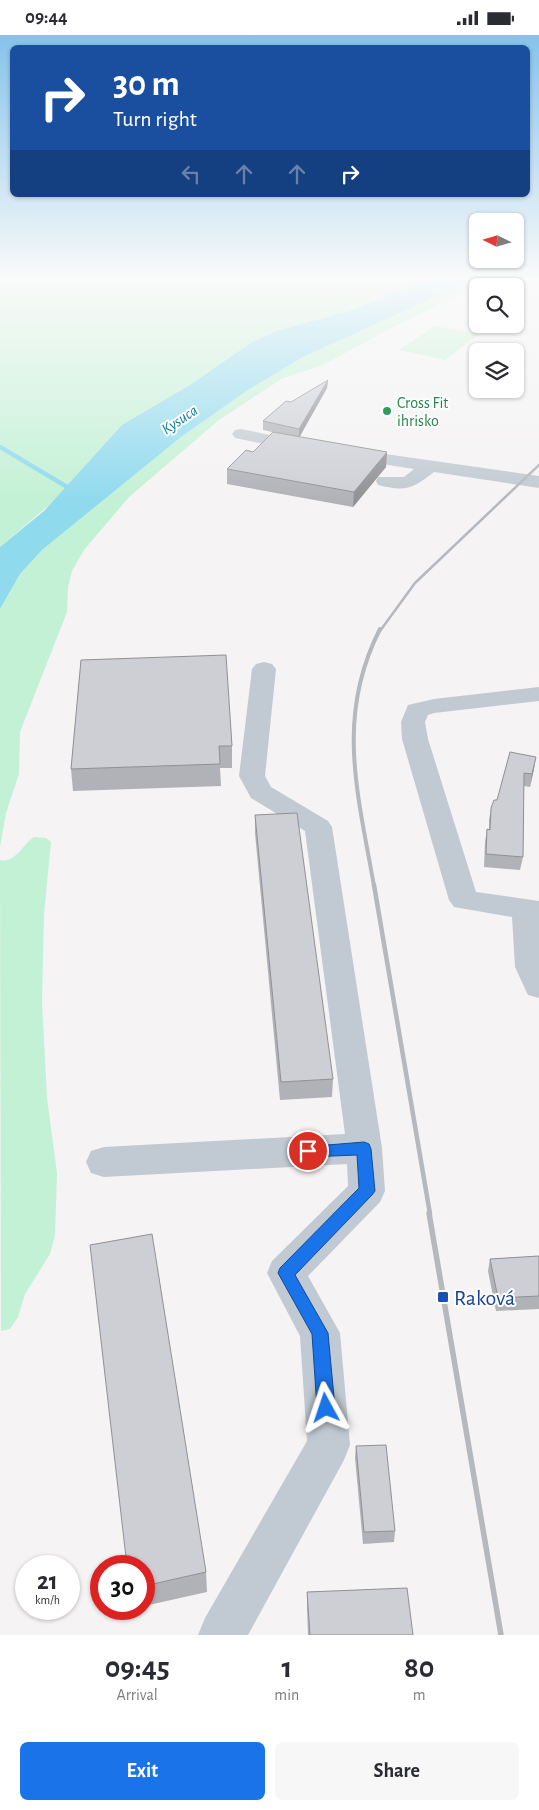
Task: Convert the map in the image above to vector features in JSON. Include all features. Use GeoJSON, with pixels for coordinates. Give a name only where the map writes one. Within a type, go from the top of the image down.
{"type":"FeatureCollection","features":[{"type":"Feature","properties":{"kind":"street"},"geometry":{"type":"LineString","coordinates":[[241,434],[326,451],[539,482]]}},
{"type":"Feature","properties":{"kind":"street"},"geometry":{"type":"LineString","coordinates":[[385,481],[408,483],[430,466]]}},
{"type":"Feature","properties":{"kind":"street"},"geometry":{"type":"LineString","coordinates":[[222,1635],[329,1445],[320,1333],[286,1273],[367,1191],[364,1149],[318,827],[260,792],[252,776],[264,669]]}},
{"type":"Feature","properties":{"kind":"street"},"geometry":{"type":"LineString","coordinates":[[539,694],[434,706],[417,711],[413,722],[415,739],[464,900],[532,910],[530,967],[539,987]]}},
{"type":"Feature","properties":{"kind":"street"},"geometry":{"type":"LineString","coordinates":[[104,1162],[364,1149]]}},
{"type":"Feature","properties":{"kind":"green space"},"geometry":{"type":"Polygon","coordinates":[[[0,352],[238,352],[190,385],[0,547],[0,352]]]}},
{"type":"Feature","properties":{"kind":"green space"},"geometry":{"type":"Polygon","coordinates":[[[315,352],[348,352],[323,365],[283,378],[219,420],[129,497],[84,550],[72,571],[68,587],[67,612],[20,732],[19,774],[6,813],[0,847],[0,609],[20,574],[42,550],[181,437],[248,390],[315,352]]]}},
{"type":"Feature","properties":{"kind":"green space"},"geometry":{"type":"Polygon","coordinates":[[[407,352],[456,352],[445,360],[407,352]]]}},
{"type":"Feature","properties":{"kind":"green space"},"geometry":{"type":"Polygon","coordinates":[[[34,837],[46,838],[51,842],[44,914],[42,1002],[47,1098],[57,1173],[55,1235],[50,1254],[25,1294],[18,1317],[10,1329],[1,1331],[0,860],[10,859],[34,837]]]}},
{"type":"Feature","properties":{"kind":"water","name":"Kysuca"},"geometry":{"type":"Polygon","coordinates":[[[238,352],[315,352],[248,390],[181,437],[42,550],[20,574],[0,609],[0,547],[44,511],[122,425],[190,385],[238,352]]]}},
{"type":"Feature","properties":{"kind":"building"},"geometry":{"type":"Polygon","coordinates":[[[328,380],[299,429],[263,421],[286,401],[291,402],[328,380]]]}},
{"type":"Feature","properties":{"kind":"building"},"geometry":{"type":"Polygon","coordinates":[[[273,432],[387,452],[354,492],[227,469],[246,450],[253,452],[273,432]]]}},
{"type":"Feature","properties":{"kind":"building"},"geometry":{"type":"Polygon","coordinates":[[[226,655],[232,746],[219,746],[220,764],[71,769],[81,660],[226,655]]]}},
{"type":"Feature","properties":{"kind":"building"},"geometry":{"type":"Polygon","coordinates":[[[510,752],[536,757],[532,774],[524,773],[523,857],[486,854],[487,829],[490,830],[491,808],[494,800],[497,800],[510,752]]]}},
{"type":"Feature","properties":{"kind":"building"},"geometry":{"type":"Polygon","coordinates":[[[297,813],[333,1079],[281,1082],[255,815],[297,813]]]}},
{"type":"Feature","properties":{"kind":"building"},"geometry":{"type":"Polygon","coordinates":[[[152,1234],[206,1572],[155,1584],[155,1555],[126,1555],[90,1245],[152,1234]]]}},
{"type":"Feature","properties":{"kind":"building"},"geometry":{"type":"Polygon","coordinates":[[[539,1256],[539,1296],[498,1298],[490,1259],[539,1256]]]}},
{"type":"Feature","properties":{"kind":"building"},"geometry":{"type":"Polygon","coordinates":[[[386,1445],[395,1531],[364,1532],[356,1446],[386,1445]]]}},
{"type":"Feature","properties":{"kind":"building"},"geometry":{"type":"Polygon","coordinates":[[[407,1588],[413,1635],[310,1635],[307,1592],[407,1588]]]}},
{"type":"Feature","properties":{"kind":"waterway"},"geometry":{"type":"LineString","coordinates":[[0,447],[74,491]]}},
{"type":"Feature","properties":{"kind":"railway"},"geometry":{"type":"LineString","coordinates":[[380,631],[415,583],[539,465]]}},
{"type":"Feature","properties":{"kind":"railway"},"geometry":{"type":"LineString","coordinates":[[374,886],[357,787],[354,725],[358,693],[366,662],[380,629]]}},
{"type":"Feature","properties":{"kind":"railway"},"geometry":{"type":"LineString","coordinates":[[374,885],[430,1214]]}},
{"type":"Feature","properties":{"kind":"railway"},"geometry":{"type":"LineString","coordinates":[[429,1213],[501,1635]]}},
{"type":"Feature","properties":{"kind":"place","name":"Cross Fit ihrisko"},"geometry":{"type":"Point","coordinates":[387,411]}},
{"type":"Feature","properties":{"kind":"place","name":"Raková"},"geometry":{"type":"Point","coordinates":[443,1297]}},
{"type":"Feature","properties":{"kind":"route"},"geometry":{"type":"LineString","coordinates":[[308,1151],[364,1149],[367,1191],[286,1273],[320,1333],[326,1408]]}}]}
